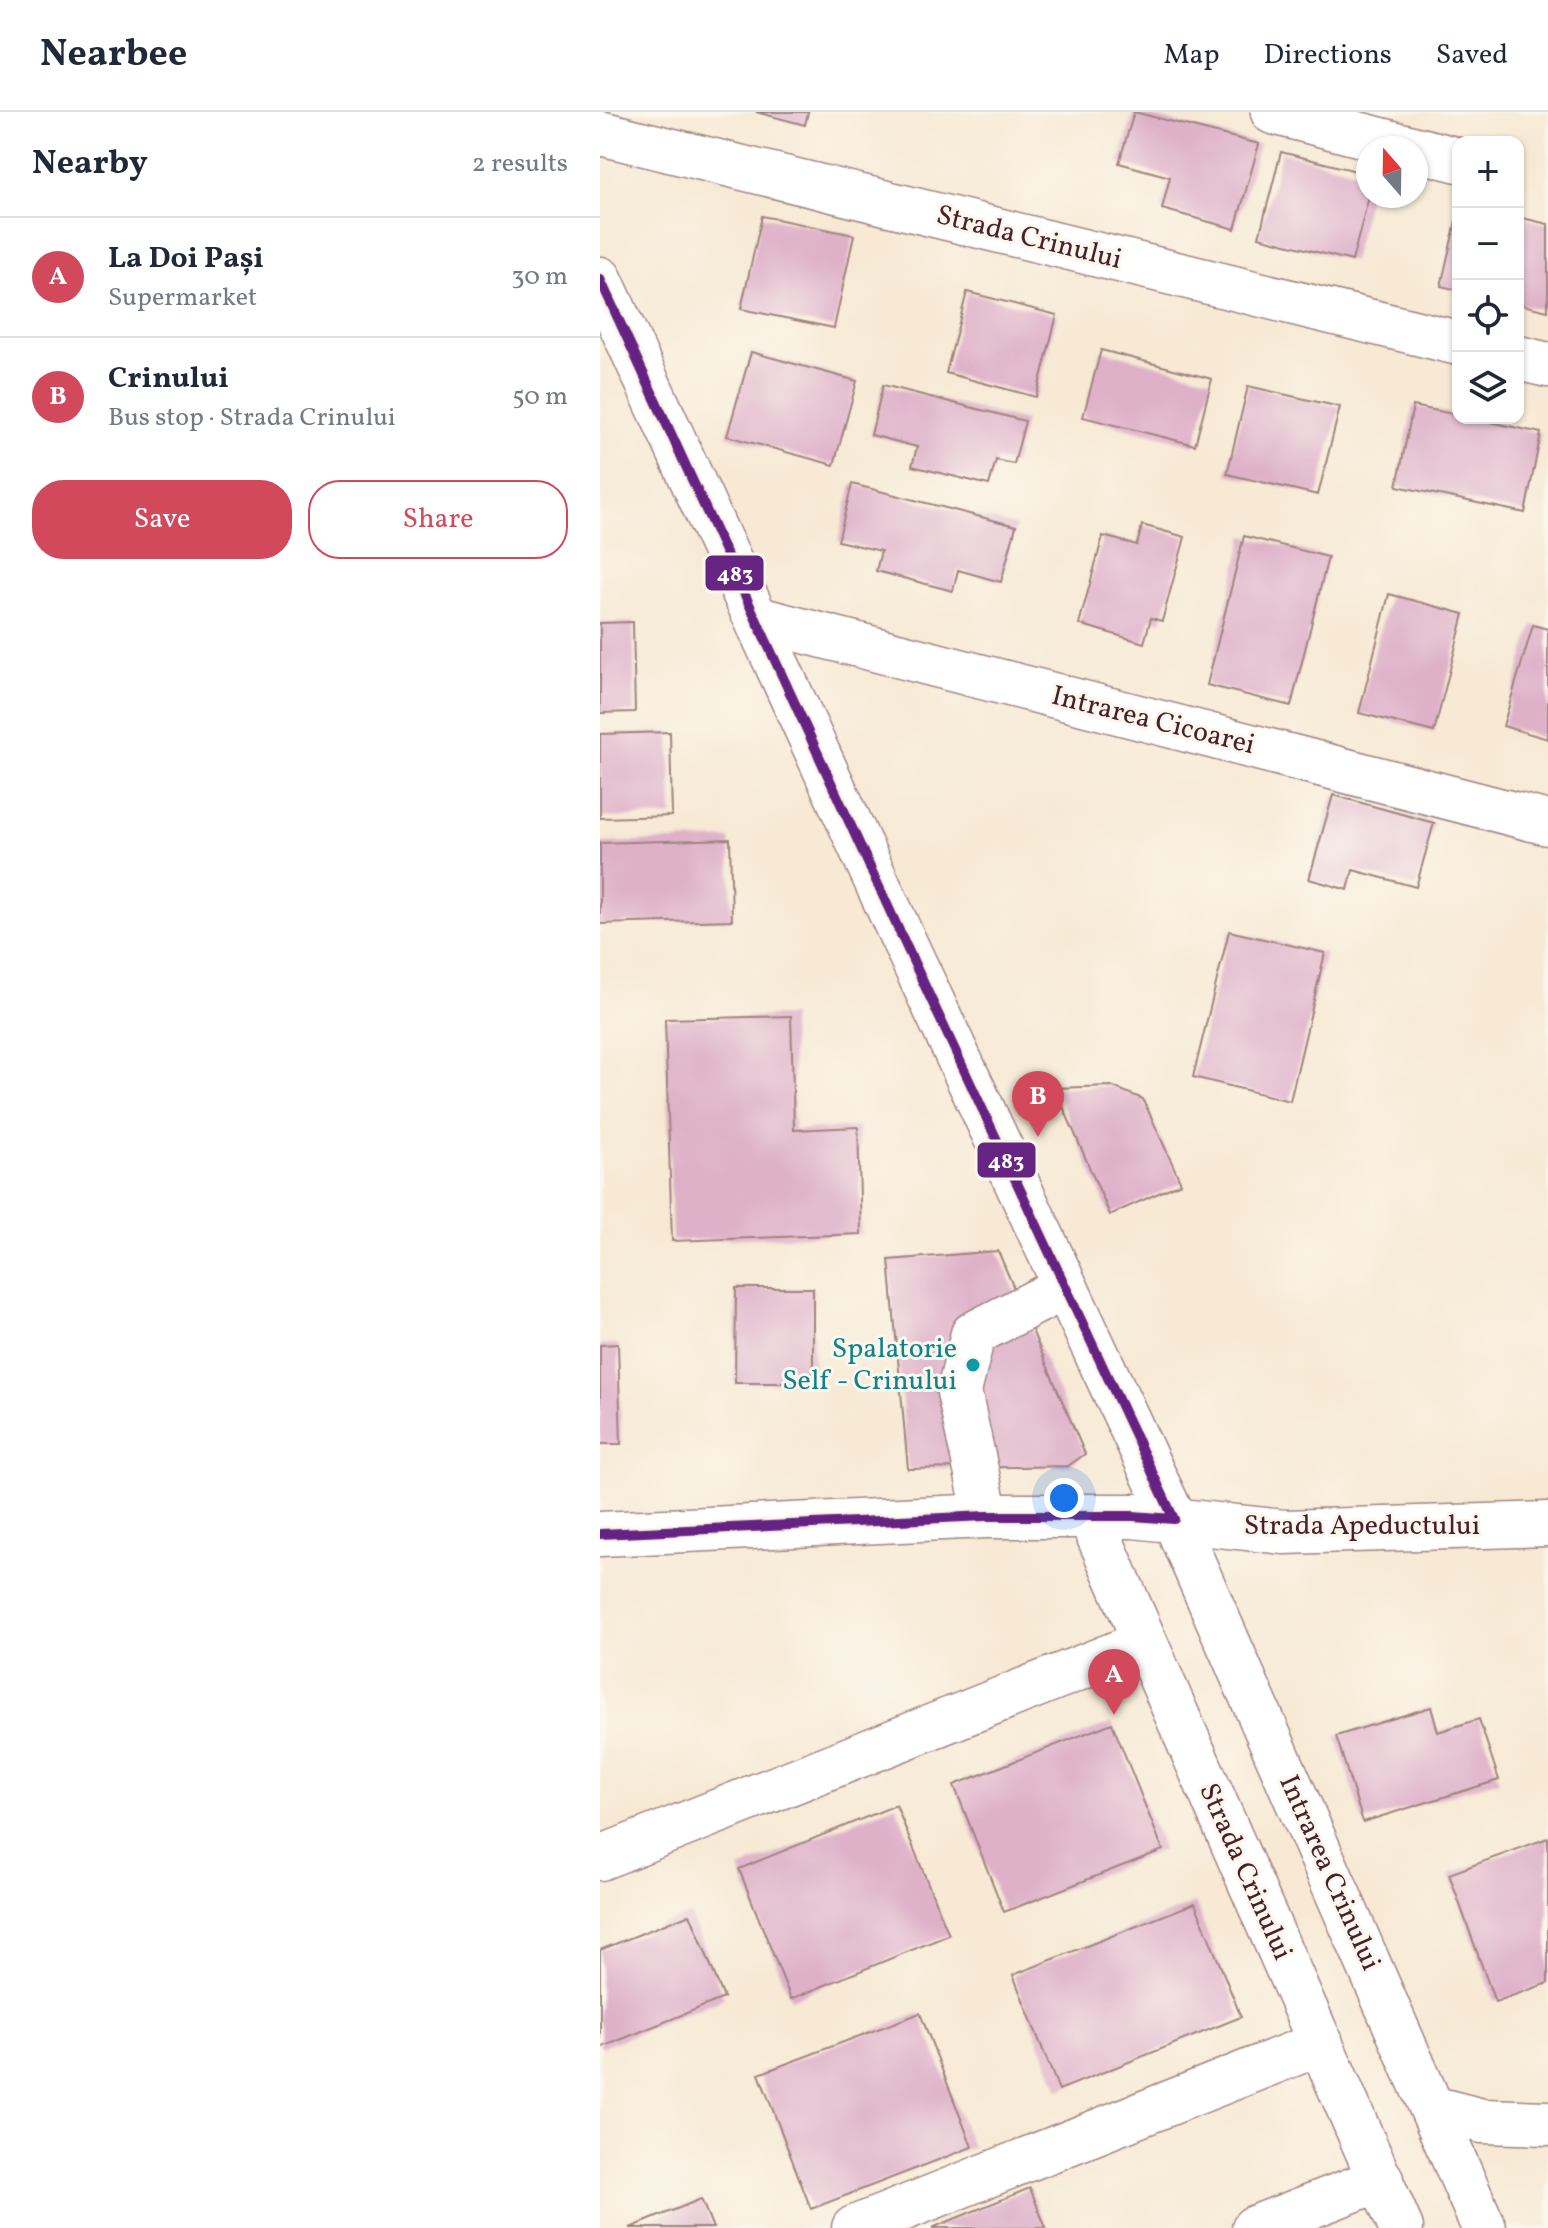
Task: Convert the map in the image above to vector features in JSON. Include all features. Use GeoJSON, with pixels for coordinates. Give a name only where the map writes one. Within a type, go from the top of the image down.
{"type":"FeatureCollection","features":[{"type":"Feature","properties":{"kind":"street"},"geometry":{"type":"LineString","coordinates":[[1273,112],[1367,136]]}},
{"type":"Feature","properties":{"kind":"street","name":"Strada Crinului"},"geometry":{"type":"LineString","coordinates":[[600,133],[1452,342]]}},
{"type":"Feature","properties":{"kind":"street"},"geometry":{"type":"LineString","coordinates":[[1428,152],[1452,158]]}},
{"type":"Feature","properties":{"kind":"street"},"geometry":{"type":"LineString","coordinates":[[600,279],[1174,1519]]}},
{"type":"Feature","properties":{"kind":"street"},"geometry":{"type":"LineString","coordinates":[[1524,359],[1548,365]]}},
{"type":"Feature","properties":{"kind":"street","name":"Intrarea Cicoarei"},"geometry":{"type":"LineString","coordinates":[[758,619],[1548,823]]}},
{"type":"Feature","properties":{"kind":"street"},"geometry":{"type":"LineString","coordinates":[[986,1516],[959,1392],[973,1334],[1065,1287]]}},
{"type":"Feature","properties":{"kind":"street","name":"Strada Apeductului"},"geometry":{"type":"LineString","coordinates":[[600,1534],[986,1516],[1174,1519],[1284,1532],[1548,1524]]}},
{"type":"Feature","properties":{"kind":"street","name":"Strada Crinului"},"geometry":{"type":"LineString","coordinates":[[1090,1516],[1401,2228]]}},
{"type":"Feature","properties":{"kind":"street","name":"Intrarea Crinului"},"geometry":{"type":"LineString","coordinates":[[1174,1519],[1484,2228]]}},
{"type":"Feature","properties":{"kind":"street"},"geometry":{"type":"LineString","coordinates":[[600,1858],[1143,1643]]}},
{"type":"Feature","properties":{"kind":"street"},"geometry":{"type":"LineString","coordinates":[[854,2228],[1321,2043]]}},
{"type":"Feature","properties":{"kind":"street"},"geometry":{"type":"LineString","coordinates":[[1432,2108],[1482,2121],[1548,2123]]}},
{"type":"Feature","properties":{"kind":"street"},"geometry":{"type":"LineString","coordinates":[[1254,2228],[1381,2179]]}},
{"type":"Feature","properties":{"kind":"building"},"geometry":{"type":"Polygon","coordinates":[[[756,112],[808,112],[805,125],[756,112]]]}},
{"type":"Feature","properties":{"kind":"building"},"geometry":{"type":"Polygon","coordinates":[[[1134,112],[1259,144],[1235,229],[1162,209],[1170,177],[1119,163],[1134,112]]]}},
{"type":"Feature","properties":{"kind":"building"},"geometry":{"type":"Polygon","coordinates":[[[1281,152],[1356,171],[1356,208],[1366,208],[1352,261],[1259,237],[1281,152]]]}},
{"type":"Feature","properties":{"kind":"building"},"geometry":{"type":"Polygon","coordinates":[[[762,216],[854,235],[834,328],[741,309],[762,216]]]}},
{"type":"Feature","properties":{"kind":"building"},"geometry":{"type":"Polygon","coordinates":[[[1524,218],[1548,224],[1548,311],[1524,305],[1524,218]]]}},
{"type":"Feature","properties":{"kind":"building"},"geometry":{"type":"Polygon","coordinates":[[[1452,239],[1452,289],[1441,286],[1452,239]]]}},
{"type":"Feature","properties":{"kind":"building"},"geometry":{"type":"Polygon","coordinates":[[[967,292],[1057,315],[1036,397],[946,373],[967,292]]]}},
{"type":"Feature","properties":{"kind":"building"},"geometry":{"type":"Polygon","coordinates":[[[1101,350],[1212,379],[1195,445],[1083,417],[1101,350]]]}},
{"type":"Feature","properties":{"kind":"building"},"geometry":{"type":"Polygon","coordinates":[[[751,352],[857,381],[834,465],[727,436],[751,352]]]}},
{"type":"Feature","properties":{"kind":"building"},"geometry":{"type":"Polygon","coordinates":[[[883,385],[1025,421],[1014,464],[996,460],[989,485],[912,466],[917,447],[871,435],[883,385]]]}},
{"type":"Feature","properties":{"kind":"building"},"geometry":{"type":"Polygon","coordinates":[[[1248,386],[1340,407],[1318,495],[1227,474],[1248,386]]]}},
{"type":"Feature","properties":{"kind":"building"},"geometry":{"type":"Polygon","coordinates":[[[1413,406],[1452,414],[1452,424],[1500,424],[1541,433],[1525,513],[1397,486],[1413,406]]]}},
{"type":"Feature","properties":{"kind":"building"},"geometry":{"type":"Polygon","coordinates":[[[852,484],[1016,526],[1001,582],[958,570],[953,591],[876,571],[881,551],[838,541],[852,484]]]}},
{"type":"Feature","properties":{"kind":"building"},"geometry":{"type":"Polygon","coordinates":[[[1142,525],[1185,537],[1162,621],[1151,618],[1144,643],[1079,624],[1103,536],[1137,545],[1142,525]]]}},
{"type":"Feature","properties":{"kind":"building"},"geometry":{"type":"Polygon","coordinates":[[[1244,536],[1328,557],[1291,706],[1207,685],[1244,536]]]}},
{"type":"Feature","properties":{"kind":"building"},"geometry":{"type":"Polygon","coordinates":[[[1389,594],[1464,614],[1434,732],[1359,713],[1389,594]]]}},
{"type":"Feature","properties":{"kind":"building"},"geometry":{"type":"Polygon","coordinates":[[[633,622],[635,712],[600,713],[600,623],[633,622]]]}},
{"type":"Feature","properties":{"kind":"building"},"geometry":{"type":"Polygon","coordinates":[[[1533,625],[1548,629],[1548,739],[1503,726],[1533,625]]]}},
{"type":"Feature","properties":{"kind":"building"},"geometry":{"type":"Polygon","coordinates":[[[670,732],[672,816],[600,818],[600,734],[670,732]]]}},
{"type":"Feature","properties":{"kind":"building"},"geometry":{"type":"Polygon","coordinates":[[[1333,795],[1434,823],[1416,887],[1353,870],[1348,890],[1309,879],[1333,795]]]}},
{"type":"Feature","properties":{"kind":"building"},"geometry":{"type":"Polygon","coordinates":[[[730,839],[732,920],[600,924],[600,843],[730,839]]]}},
{"type":"Feature","properties":{"kind":"building"},"geometry":{"type":"Polygon","coordinates":[[[1229,931],[1325,953],[1290,1101],[1193,1077],[1229,931]]]}},
{"type":"Feature","properties":{"kind":"building"},"geometry":{"type":"Polygon","coordinates":[[[791,1016],[794,1130],[858,1127],[861,1234],[672,1241],[665,1019],[791,1016]]]}},
{"type":"Feature","properties":{"kind":"building"},"geometry":{"type":"Polygon","coordinates":[[[1111,1086],[1143,1099],[1181,1183],[1110,1215],[1055,1088],[1111,1086]]]}},
{"type":"Feature","properties":{"kind":"building","name":"Spalatorie Self - Crinului"},"geometry":{"type":"Polygon","coordinates":[[[998,1251],[1085,1454],[1068,1466],[908,1469],[889,1260],[998,1251]]]}},
{"type":"Feature","properties":{"kind":"building"},"geometry":{"type":"Polygon","coordinates":[[[736,1288],[813,1288],[813,1383],[735,1383],[736,1288]]]}},
{"type":"Feature","properties":{"kind":"building"},"geometry":{"type":"Polygon","coordinates":[[[618,1344],[621,1444],[600,1444],[600,1345],[618,1344]]]}},
{"type":"Feature","properties":{"kind":"building"},"geometry":{"type":"Polygon","coordinates":[[[1431,1707],[1438,1732],[1479,1719],[1499,1780],[1363,1822],[1336,1736],[1431,1707]]]}},
{"type":"Feature","properties":{"kind":"building"},"geometry":{"type":"Polygon","coordinates":[[[1112,1723],[1163,1850],[1004,1912],[954,1785],[1112,1723]]]}},
{"type":"Feature","properties":{"kind":"building"},"geometry":{"type":"Polygon","coordinates":[[[896,1805],[949,1935],[791,1999],[739,1869],[896,1805]]]}},
{"type":"Feature","properties":{"kind":"building"},"geometry":{"type":"Polygon","coordinates":[[[1548,1838],[1548,1983],[1495,2002],[1449,1874],[1548,1838]]]}},
{"type":"Feature","properties":{"kind":"building"},"geometry":{"type":"Polygon","coordinates":[[[1195,1903],[1241,2017],[1059,2090],[1013,1975],[1195,1903]]]}},
{"type":"Feature","properties":{"kind":"building"},"geometry":{"type":"Polygon","coordinates":[[[690,1914],[724,1998],[600,2048],[600,1950],[690,1914]]]}},
{"type":"Feature","properties":{"kind":"building"},"geometry":{"type":"Polygon","coordinates":[[[920,2013],[972,2147],[811,2209],[759,2074],[920,2013]]]}},
{"type":"Feature","properties":{"kind":"building"},"geometry":{"type":"Polygon","coordinates":[[[1030,2188],[1046,2228],[932,2228],[1030,2188]]]}},
{"type":"Feature","properties":{"kind":"building"},"geometry":{"type":"Polygon","coordinates":[[[701,2199],[713,2228],[630,2228],[701,2199]]]}},
{"type":"Feature","properties":{"kind":"transit line","name":"483"},"geometry":{"type":"LineString","coordinates":[[600,279],[1174,1519],[986,1516],[600,1534]]}},
{"type":"Feature","properties":{"kind":"place","name":"Crinului"},"geometry":{"type":"Point","coordinates":[1038,1137]}},
{"type":"Feature","properties":{"kind":"place","name":"Spalatorie Self - Crinului"},"geometry":{"type":"Point","coordinates":[973,1365]}},
{"type":"Feature","properties":{"kind":"place","name":"La Doi Pași"},"geometry":{"type":"Point","coordinates":[1114,1715]}}]}
